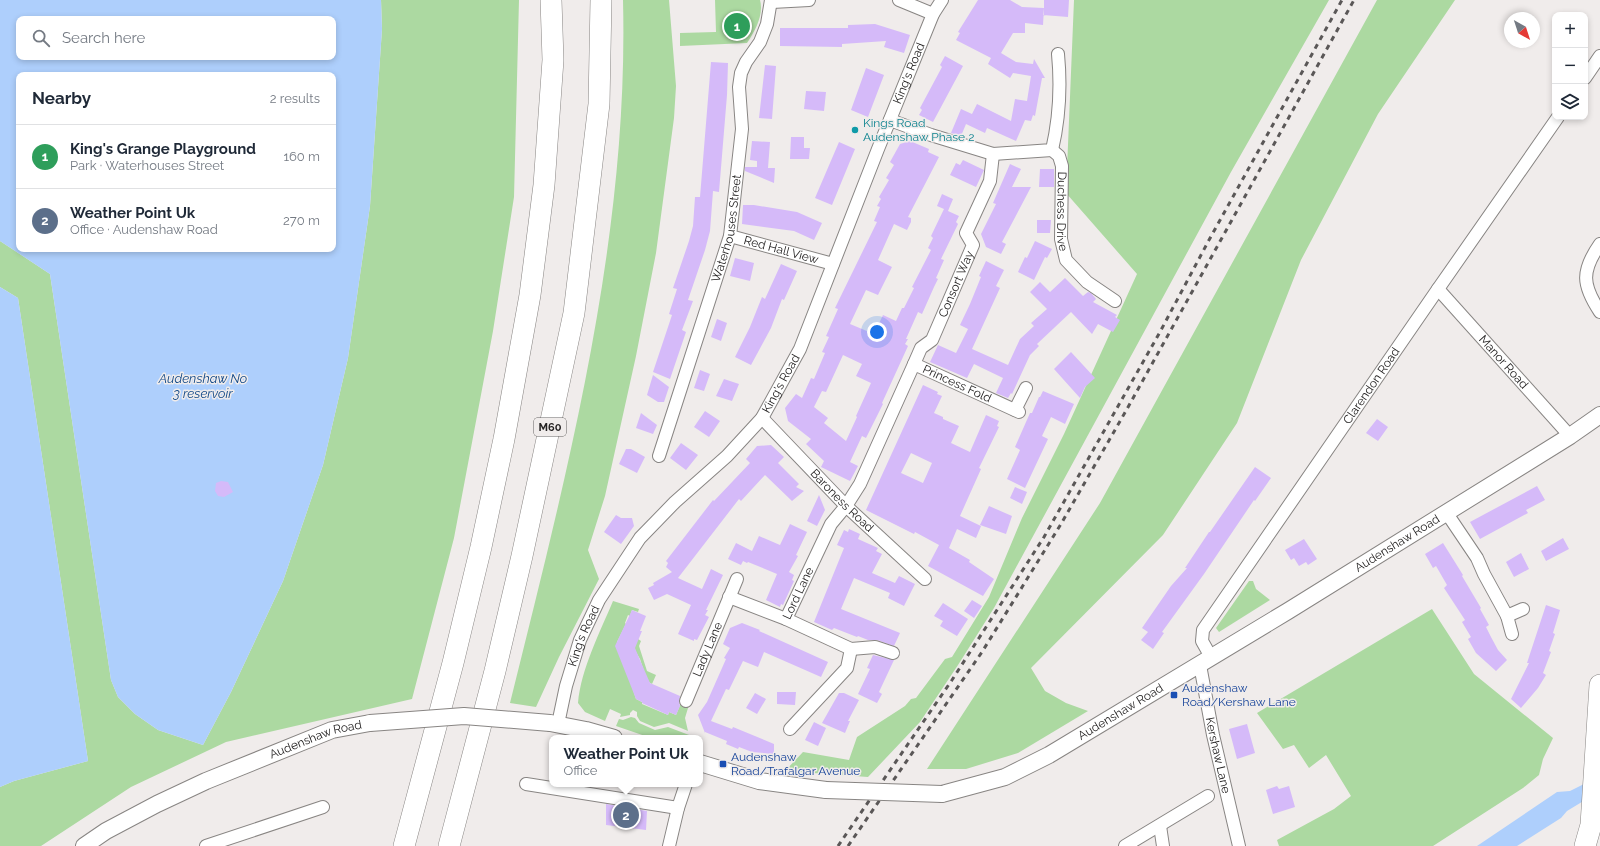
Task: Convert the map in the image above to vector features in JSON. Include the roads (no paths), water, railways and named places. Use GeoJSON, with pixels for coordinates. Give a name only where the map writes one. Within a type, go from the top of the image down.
{"type":"FeatureCollection","features":[{"type":"Feature","properties":{"kind":"highway"},"geometry":{"type":"LineString","coordinates":[[404,846],[451,671],[481,547],[504,439],[530,295],[546,161],[553,60],[551,0]]}},
{"type":"Feature","properties":{"kind":"highway","name":"M60"},"geometry":{"type":"LineString","coordinates":[[448,846],[495,670],[522,556],[574,313],[599,104],[601,0]]}},
{"type":"Feature","properties":{"kind":"highway"},"geometry":{"type":"LineString","coordinates":[[1585,846],[1591,825],[1598,740],[1600,685]]}},
{"type":"Feature","properties":{"kind":"main road","name":"Audenshaw Road"},"geometry":{"type":"LineString","coordinates":[[703,764],[760,781],[826,790],[942,794],[1005,777],[1049,755],[1206,661],[1570,436],[1600,415]]}},
{"type":"Feature","properties":{"kind":"main road","name":"Audenshaw Road"},"geometry":{"type":"LineString","coordinates":[[84,846],[106,831],[157,804],[206,781],[332,730],[370,722],[464,716],[554,724],[604,735]]}},
{"type":"Feature","properties":{"kind":"street"},"geometry":{"type":"LineString","coordinates":[[772,1],[810,0]]}},
{"type":"Feature","properties":{"kind":"street"},"geometry":{"type":"LineString","coordinates":[[899,0],[933,14]]}},
{"type":"Feature","properties":{"kind":"street","name":"King's Road"},"geometry":{"type":"LineString","coordinates":[[554,724],[580,640],[599,600],[640,538],[675,502],[727,456],[762,418],[800,349],[933,14],[942,0]]}},
{"type":"Feature","properties":{"kind":"street","name":"Waterhouses Street"},"geometry":{"type":"LineString","coordinates":[[659,456],[730,236],[742,129],[739,86],[741,73],[746,62],[760,42],[767,24],[772,1]]}},
{"type":"Feature","properties":{"kind":"street"},"geometry":{"type":"LineString","coordinates":[[890,120],[931,135],[993,154],[1052,150],[1056,132],[1060,69],[1058,54]]}},
{"type":"Feature","properties":{"kind":"street"},"geometry":{"type":"LineString","coordinates":[[1588,74],[1600,56]]}},
{"type":"Feature","properties":{"kind":"street","name":"Clarendon Road"},"geometry":{"type":"LineString","coordinates":[[1206,661],[1202,641],[1203,630],[1438,288],[1556,120]]}},
{"type":"Feature","properties":{"kind":"street","name":"Duchess Drive"},"geometry":{"type":"LineString","coordinates":[[1052,150],[1059,156],[1062,166],[1061,239],[1066,260],[1087,282],[1115,301]]}},
{"type":"Feature","properties":{"kind":"street","name":"Consort Way"},"geometry":{"type":"LineString","coordinates":[[914,364],[921,348],[932,340],[973,245],[966,233],[990,181],[993,154]]}},
{"type":"Feature","properties":{"kind":"street","name":"Red Hall View"},"geometry":{"type":"LineString","coordinates":[[730,236],[833,264]]}},
{"type":"Feature","properties":{"kind":"street"},"geometry":{"type":"LineString","coordinates":[[1600,244],[1590,260],[1586,280],[1587,289],[1600,312]]}},
{"type":"Feature","properties":{"kind":"street","name":"Manor Road"},"geometry":{"type":"LineString","coordinates":[[1438,288],[1570,436]]}},
{"type":"Feature","properties":{"kind":"street","name":"Princess Fold"},"geometry":{"type":"LineString","coordinates":[[846,506],[860,484],[914,364],[1017,411],[1026,388]]}},
{"type":"Feature","properties":{"kind":"street","name":"Baroness Road"},"geometry":{"type":"LineString","coordinates":[[762,418],[846,506],[925,579]]}},
{"type":"Feature","properties":{"kind":"street","name":"Lord Lane"},"geometry":{"type":"LineString","coordinates":[[846,506],[831,524],[786,619],[851,649],[875,647],[893,653]]}},
{"type":"Feature","properties":{"kind":"street"},"geometry":{"type":"LineString","coordinates":[[1446,512],[1477,558],[1507,616],[1512,634]]}},
{"type":"Feature","properties":{"kind":"street","name":"Lady Lane"},"geometry":{"type":"LineString","coordinates":[[686,701],[737,578]]}},
{"type":"Feature","properties":{"kind":"street"},"geometry":{"type":"LineString","coordinates":[[729,597],[786,619]]}},
{"type":"Feature","properties":{"kind":"street"},"geometry":{"type":"LineString","coordinates":[[1507,616],[1523,609]]}},
{"type":"Feature","properties":{"kind":"street"},"geometry":{"type":"LineString","coordinates":[[790,729],[847,668],[851,649]]}},
{"type":"Feature","properties":{"kind":"street","name":"Kershaw Lane"},"geometry":{"type":"LineString","coordinates":[[1206,661],[1213,735],[1238,846]]}},
{"type":"Feature","properties":{"kind":"street"},"geometry":{"type":"LineString","coordinates":[[526,784],[678,808]]}},
{"type":"Feature","properties":{"kind":"street"},"geometry":{"type":"LineString","coordinates":[[669,846],[678,808],[685,787]]}},
{"type":"Feature","properties":{"kind":"street"},"geometry":{"type":"LineString","coordinates":[[1124,846],[1160,826],[1208,796]]}},
{"type":"Feature","properties":{"kind":"street"},"geometry":{"type":"LineString","coordinates":[[206,846],[323,807]]}},
{"type":"Feature","properties":{"kind":"street"},"geometry":{"type":"LineString","coordinates":[[1160,826],[1163,846]]}},
{"type":"Feature","properties":{"kind":"water","name":"Audenshaw No 3 reservoir"},"geometry":{"type":"Polygon","coordinates":[[[0,0],[381,0],[382,29],[370,206],[348,358],[323,465],[283,581],[231,692],[203,745],[158,730],[135,714],[118,697],[111,680],[50,274],[17,252],[336,252],[336,72],[16,72],[16,252],[0,241],[0,0]]]}},
{"type":"Feature","properties":{"kind":"water"},"geometry":{"type":"Polygon","coordinates":[[[0,287],[18,298],[88,761],[14,781],[0,787],[0,287]]]}},
{"type":"Feature","properties":{"kind":"water"},"geometry":{"type":"Polygon","coordinates":[[[1600,776],[1600,791],[1567,811],[1561,818],[1517,846],[1477,846],[1557,792],[1570,791],[1600,776]]]}},
{"type":"Feature","properties":{"kind":"railway"},"geometry":{"type":"LineString","coordinates":[[838,846],[952,680],[1044,537],[1160,332],[1209,240],[1342,0]]}},
{"type":"Feature","properties":{"kind":"railway"},"geometry":{"type":"LineString","coordinates":[[848,846],[982,652],[1061,524],[1127,409],[1354,0]]}},
{"type":"Feature","properties":{"kind":"place","name":"King's Grange Playground"},"geometry":{"type":"Point","coordinates":[737,26]}},
{"type":"Feature","properties":{"kind":"place","name":"Kings Road Audenshaw Phase 2"},"geometry":{"type":"Point","coordinates":[855,130]}},
{"type":"Feature","properties":{"kind":"place","name":"Audenshaw Road/Kershaw Lane"},"geometry":{"type":"Point","coordinates":[1174,695]}},
{"type":"Feature","properties":{"kind":"place","name":"Audenshaw Road/Trafalgar Avenue"},"geometry":{"type":"Point","coordinates":[723,764]}},
{"type":"Feature","properties":{"kind":"place","name":"Weather Point Uk"},"geometry":{"type":"Point","coordinates":[626,815]}}]}
